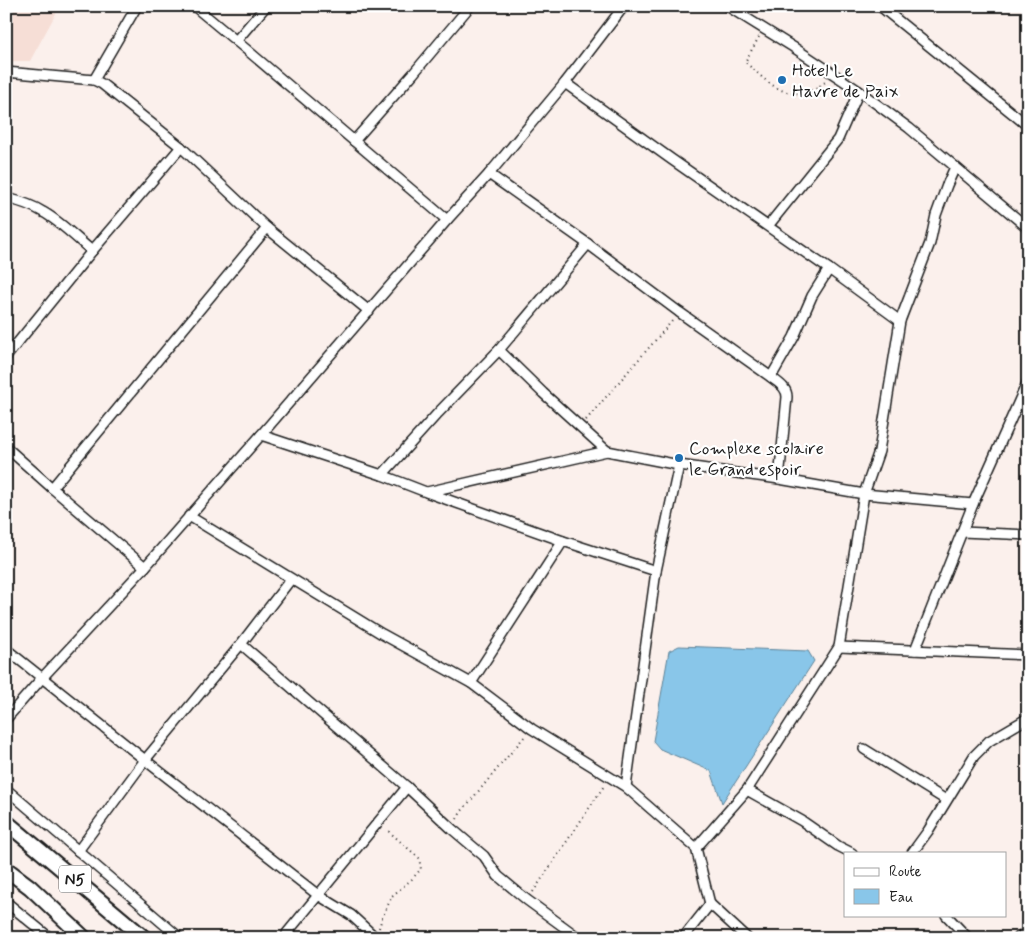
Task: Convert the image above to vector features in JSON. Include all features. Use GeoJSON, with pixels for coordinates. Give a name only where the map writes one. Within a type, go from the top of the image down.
{"type":"FeatureCollection","features":[{"type":"Feature","properties":{"kind":"highway","name":"N5"},"geometry":{"type":"LineString","coordinates":[[6,822],[144,938]]}},
{"type":"Feature","properties":{"kind":"highway","name":"N5"},"geometry":{"type":"LineString","coordinates":[[6,869],[30,888],[84,938]]}},
{"type":"Feature","properties":{"kind":"street"},"geometry":{"type":"LineString","coordinates":[[94,80],[137,6]]}},
{"type":"Feature","properties":{"kind":"street"},"geometry":{"type":"LineString","coordinates":[[194,6],[447,220]]}},
{"type":"Feature","properties":{"kind":"street"},"geometry":{"type":"LineString","coordinates":[[236,41],[266,6]]}},
{"type":"Feature","properties":{"kind":"street"},"geometry":{"type":"LineString","coordinates":[[6,720],[42,678],[145,567],[489,174],[565,83],[624,6]]}},
{"type":"Feature","properties":{"kind":"street"},"geometry":{"type":"LineString","coordinates":[[727,6],[859,91],[909,128],[1028,228]]}},
{"type":"Feature","properties":{"kind":"street"},"geometry":{"type":"LineString","coordinates":[[880,6],[1028,126]]}},
{"type":"Feature","properties":{"kind":"street"},"geometry":{"type":"LineString","coordinates":[[354,141],[413,74],[466,8]]}},
{"type":"Feature","properties":{"kind":"street"},"geometry":{"type":"LineString","coordinates":[[6,72],[94,80],[102,84],[181,147],[267,228],[369,311]]}},
{"type":"Feature","properties":{"kind":"street"},"geometry":{"type":"LineString","coordinates":[[565,83],[900,321]]}},
{"type":"Feature","properties":{"kind":"street"},"geometry":{"type":"LineString","coordinates":[[768,226],[838,139],[859,91]]}},
{"type":"Feature","properties":{"kind":"street"},"geometry":{"type":"LineString","coordinates":[[6,357],[92,251],[181,147]]}},
{"type":"Feature","properties":{"kind":"street"},"geometry":{"type":"LineString","coordinates":[[696,848],[746,790],[839,647],[864,494],[879,451],[900,321],[930,243],[936,215],[955,167]]}},
{"type":"Feature","properties":{"kind":"street"},"geometry":{"type":"LineString","coordinates":[[489,174],[784,387],[787,392],[779,479]]}},
{"type":"Feature","properties":{"kind":"street"},"geometry":{"type":"LineString","coordinates":[[6,198],[43,211],[92,251]]}},
{"type":"Feature","properties":{"kind":"street"},"geometry":{"type":"LineString","coordinates":[[52,488],[267,228]]}},
{"type":"Feature","properties":{"kind":"street"},"geometry":{"type":"LineString","coordinates":[[382,475],[499,350],[588,244]]}},
{"type":"Feature","properties":{"kind":"street"},"geometry":{"type":"LineString","coordinates":[[771,376],[794,337],[812,296],[829,269]]}},
{"type":"Feature","properties":{"kind":"street"},"geometry":{"type":"LineString","coordinates":[[499,350],[607,451]]}},
{"type":"Feature","properties":{"kind":"street"},"geometry":{"type":"LineString","coordinates":[[915,650],[973,504],[1028,380]]}},
{"type":"Feature","properties":{"kind":"street"},"geometry":{"type":"LineString","coordinates":[[261,435],[382,475],[563,541],[656,571]]}},
{"type":"Feature","properties":{"kind":"street"},"geometry":{"type":"LineString","coordinates":[[6,447],[145,567]]}},
{"type":"Feature","properties":{"kind":"street"},"geometry":{"type":"LineString","coordinates":[[426,492],[607,451],[679,465],[779,479],[864,494],[973,504]]}},
{"type":"Feature","properties":{"kind":"street"},"geometry":{"type":"LineString","coordinates":[[626,787],[656,571],[679,465]]}},
{"type":"Feature","properties":{"kind":"street"},"geometry":{"type":"LineString","coordinates":[[189,516],[382,634],[471,683],[532,729],[626,787],[696,848],[710,904],[747,938]]}},
{"type":"Feature","properties":{"kind":"street"},"geometry":{"type":"LineString","coordinates":[[962,532],[1028,535]]}},
{"type":"Feature","properties":{"kind":"street"},"geometry":{"type":"LineString","coordinates":[[471,683],[563,541]]}},
{"type":"Feature","properties":{"kind":"street"},"geometry":{"type":"LineString","coordinates":[[78,851],[145,760],[241,644],[291,579]]}},
{"type":"Feature","properties":{"kind":"street"},"geometry":{"type":"LineString","coordinates":[[241,644],[408,787],[452,829],[484,856],[498,876],[579,938]]}},
{"type":"Feature","properties":{"kind":"street"},"geometry":{"type":"LineString","coordinates":[[839,647],[1028,655]]}},
{"type":"Feature","properties":{"kind":"street"},"geometry":{"type":"LineString","coordinates":[[6,649],[318,895],[378,934]]}},
{"type":"Feature","properties":{"kind":"street"},"geometry":{"type":"LineString","coordinates":[[913,852],[980,749],[989,741],[1028,718]]}},
{"type":"Feature","properties":{"kind":"street"},"geometry":{"type":"LineString","coordinates":[[864,748],[946,800]]}},
{"type":"Feature","properties":{"kind":"street"},"geometry":{"type":"LineString","coordinates":[[287,933],[408,787]]}},
{"type":"Feature","properties":{"kind":"street"},"geometry":{"type":"LineString","coordinates":[[6,788],[180,938]]}},
{"type":"Feature","properties":{"kind":"street"},"geometry":{"type":"LineString","coordinates":[[746,790],[802,821],[850,852]]}},
{"type":"Feature","properties":{"kind":"street"},"geometry":{"type":"LineString","coordinates":[[6,902],[50,938]]}},
{"type":"Feature","properties":{"kind":"street"},"geometry":{"type":"LineString","coordinates":[[683,938],[710,904]]}},
{"type":"Feature","properties":{"kind":"street"},"geometry":{"type":"LineString","coordinates":[[947,916],[968,938]]}},
{"type":"Feature","properties":{"kind":"street"},"geometry":{"type":"LineString","coordinates":[[1019,938],[1028,932]]}},
{"type":"Feature","properties":{"kind":"path"},"geometry":{"type":"LineString","coordinates":[[763,29],[745,62],[776,89],[793,94],[811,91],[835,76]]}},
{"type":"Feature","properties":{"kind":"path"},"geometry":{"type":"LineString","coordinates":[[580,426],[679,312]]}},
{"type":"Feature","properties":{"kind":"path"},"geometry":{"type":"LineString","coordinates":[[452,829],[461,812],[532,729]]}},
{"type":"Feature","properties":{"kind":"path"},"geometry":{"type":"LineString","coordinates":[[527,900],[609,778]]}},
{"type":"Feature","properties":{"kind":"path"},"geometry":{"type":"LineString","coordinates":[[378,823],[419,858],[421,869],[392,896],[382,918],[378,934]]}},
{"type":"Feature","properties":{"kind":"shaded area"},"geometry":{"type":"Polygon","coordinates":[[[6,6],[60,6],[30,61],[6,61],[6,6]]]}},
{"type":"Feature","properties":{"kind":"water"},"geometry":{"type":"Polygon","coordinates":[[[679,646],[808,651],[814,661],[722,803],[711,771],[660,749],[653,741],[669,651],[679,646]]]}},
{"type":"Feature","properties":{"kind":"place","name":"Hotel Le Havre de Paix"},"geometry":{"type":"Point","coordinates":[782,80]}},
{"type":"Feature","properties":{"kind":"place","name":"Complexe scolaire le Grand espoir"},"geometry":{"type":"Point","coordinates":[679,458]}}]}
